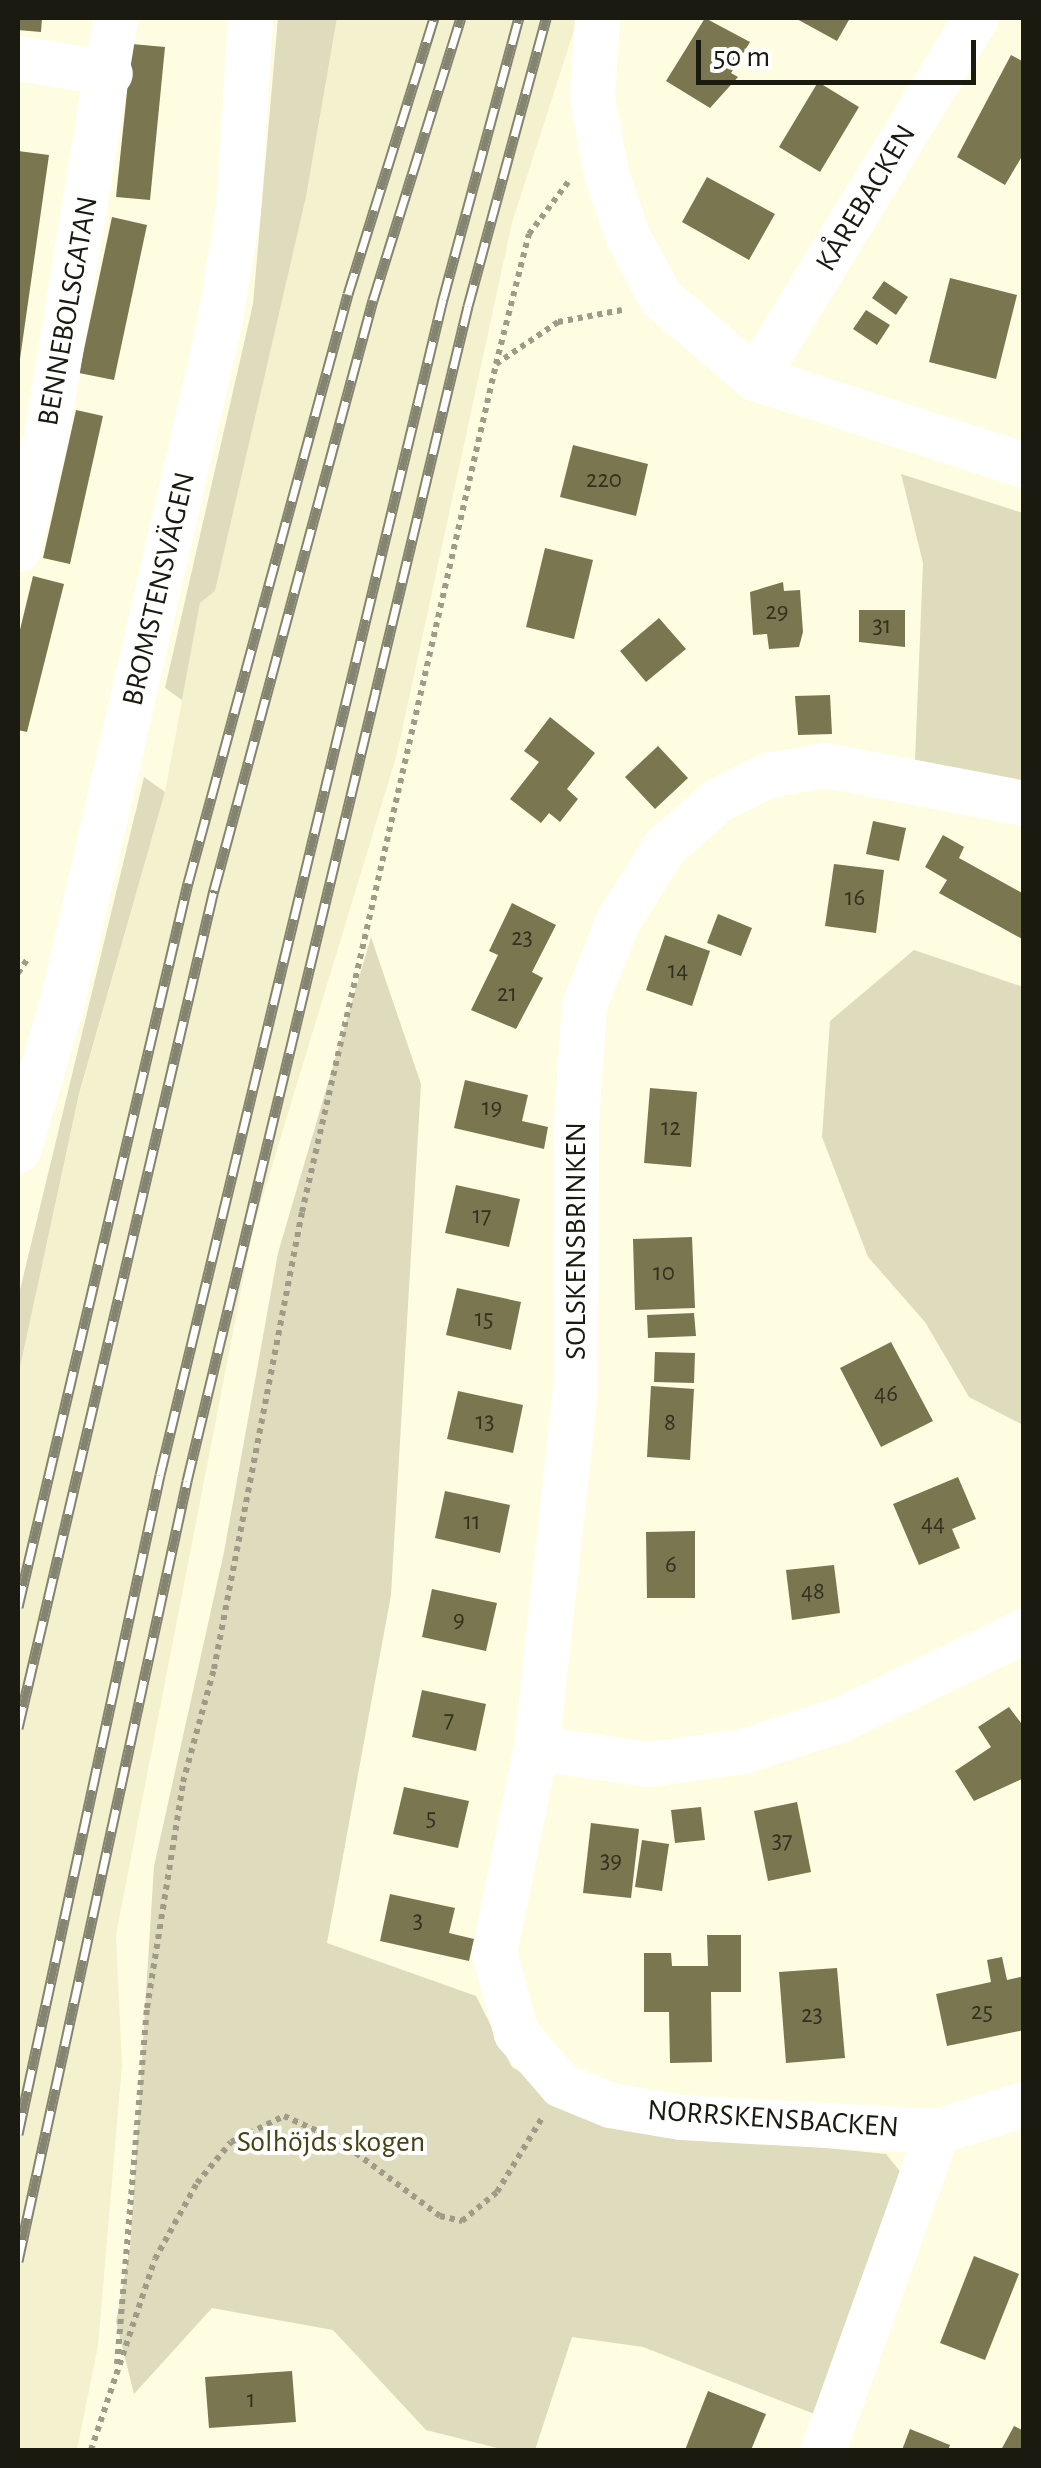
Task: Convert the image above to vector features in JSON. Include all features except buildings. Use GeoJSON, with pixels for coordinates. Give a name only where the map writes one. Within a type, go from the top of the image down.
{"type":"FeatureCollection","features":[{"type":"Feature","properties":{"kind":"street","name":"BENNEBOLSGATAN"},"geometry":{"type":"LineString","coordinates":[[18,549],[32,434],[110,72],[114,18]]}},
{"type":"Feature","properties":{"kind":"street","name":"BROMSTENSVÄGEN"},"geometry":{"type":"LineString","coordinates":[[21,1122],[62,998],[219,324],[238,209],[250,18]]}},
{"type":"Feature","properties":{"kind":"street"},"geometry":{"type":"LineString","coordinates":[[597,18],[592,96],[601,148],[628,236],[661,298],[756,378],[1024,464]]}},
{"type":"Feature","properties":{"kind":"street","name":"KÅREBACKEN"},"geometry":{"type":"LineString","coordinates":[[756,378],[976,18]]}},
{"type":"Feature","properties":{"kind":"street"},"geometry":{"type":"LineString","coordinates":[[18,58],[110,72]]}},
{"type":"Feature","properties":{"kind":"street","name":"SOLSKENSBRINKEN"},"geometry":{"type":"LineString","coordinates":[[516,2034],[494,1952],[536,1748],[575,1390],[576,1120],[584,1006],[618,920],[664,846],[718,800],[768,775],[825,765],[1024,803]]}},
{"type":"Feature","properties":{"kind":"street"},"geometry":{"type":"LineString","coordinates":[[536,1748],[648,1764],[742,1751],[841,1719],[1024,1631]]}},
{"type":"Feature","properties":{"kind":"street","name":"NORRSKENSBACKEN"},"geometry":{"type":"LineString","coordinates":[[516,2034],[561,2086],[610,2105],[681,2117],[937,2131],[1024,2104]]}},
{"type":"Feature","properties":{"kind":"street","name":"NORRSKENSBACKEN"},"geometry":{"type":"LineString","coordinates":[[823,2450],[937,2131]]}},
{"type":"Feature","properties":{"kind":"path"},"geometry":{"type":"LineString","coordinates":[[117,2364],[147,2008],[183,1782],[214,1669],[302,1212],[529,234],[601,148]]}},
{"type":"Feature","properties":{"kind":"path"},"geometry":{"type":"LineString","coordinates":[[496,364],[558,322],[661,298]]}},
{"type":"Feature","properties":{"kind":"path"},"geometry":{"type":"LineString","coordinates":[[91,2450],[155,2259],[197,2183],[231,2142],[260,2124],[284,2116],[311,2126],[440,2216],[462,2221],[497,2192],[561,2086]]}},
{"type":"Feature","properties":{"kind":"shaded area"},"geometry":{"type":"Polygon","coordinates":[[[337,18],[578,18],[512,223],[397,754],[253,1229],[116,1935],[122,2065],[98,2346],[77,2450],[18,2450],[18,1377],[79,1095],[165,792],[200,603],[215,591],[306,197],[337,18]]]}},
{"type":"Feature","properties":{"kind":"green space"},"geometry":{"type":"Polygon","coordinates":[[[278,18],[337,18],[306,197],[215,591],[200,603],[182,700],[165,688],[253,304],[278,18]]]}},
{"type":"Feature","properties":{"kind":"green space"},"geometry":{"type":"Polygon","coordinates":[[[901,474],[1023,513],[1023,783],[915,760],[923,563],[901,474]]]}},
{"type":"Feature","properties":{"kind":"green space"},"geometry":{"type":"Polygon","coordinates":[[[144,777],[165,792],[79,1094],[18,1377],[18,1298],[144,777]]]}},
{"type":"Feature","properties":{"kind":"green space","name":"Solhöjds skogen"},"geometry":{"type":"Polygon","coordinates":[[[371,937],[421,1084],[391,1595],[327,1943],[476,1996],[512,2067],[610,2126],[886,2154],[903,2175],[817,2415],[643,2347],[572,2337],[535,2450],[505,2450],[426,2430],[333,2330],[212,2308],[134,2394],[116,2322],[130,2247],[154,1866],[224,1552],[278,1253],[371,937]]]}},
{"type":"Feature","properties":{"kind":"green space"},"geometry":{"type":"Polygon","coordinates":[[[914,950],[1023,987],[1023,1425],[969,1397],[925,1322],[868,1257],[822,1137],[830,1021],[914,950]]]}},
{"type":"Feature","properties":{"kind":"railway"},"geometry":{"type":"LineString","coordinates":[[18,1607],[188,883],[348,294],[434,18]]}},
{"type":"Feature","properties":{"kind":"railway"},"geometry":{"type":"LineString","coordinates":[[18,1728],[214,890],[373,300],[461,18]]}},
{"type":"Feature","properties":{"kind":"railway"},"geometry":{"type":"LineString","coordinates":[[18,2134],[160,1475],[443,299],[519,18]]}},
{"type":"Feature","properties":{"kind":"railway"},"geometry":{"type":"LineString","coordinates":[[18,2261],[187,1481],[468,306],[546,18]]}}]}
